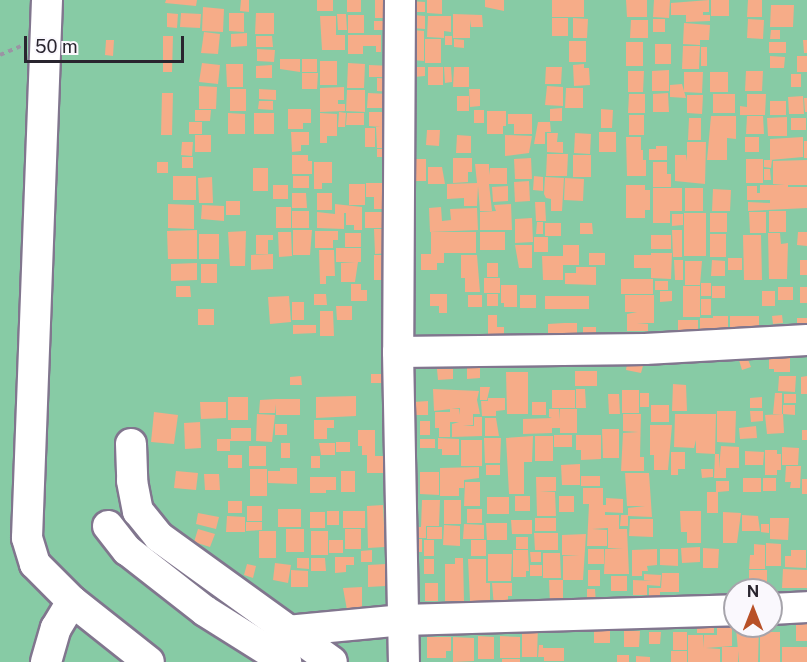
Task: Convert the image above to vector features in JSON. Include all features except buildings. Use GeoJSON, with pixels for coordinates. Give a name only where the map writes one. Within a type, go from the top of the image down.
{"type":"FeatureCollection","features":[{"type":"Feature","properties":{"kind":"street"},"geometry":{"type":"LineString","coordinates":[[47,0],[27,538],[35,564],[72,601],[149,662]]}},
{"type":"Feature","properties":{"kind":"street"},"geometry":{"type":"LineString","coordinates":[[400,0],[398,352],[404,662]]}},
{"type":"Feature","properties":{"kind":"street"},"geometry":{"type":"LineString","coordinates":[[398,352],[645,350],[807,340]]}},
{"type":"Feature","properties":{"kind":"street"},"geometry":{"type":"LineString","coordinates":[[131,444],[132,481],[138,511],[159,537],[332,662]]}},
{"type":"Feature","properties":{"kind":"street"},"geometry":{"type":"LineString","coordinates":[[108,526],[127,550],[204,611],[286,662]]}},
{"type":"Feature","properties":{"kind":"street"},"geometry":{"type":"LineString","coordinates":[[45,662],[56,628],[72,601]]}},
{"type":"Feature","properties":{"kind":"street"},"geometry":{"type":"LineString","coordinates":[[783,609],[807,608]]}},
{"type":"Feature","properties":{"kind":"street"},"geometry":{"type":"LineString","coordinates":[[287,631],[403,620],[723,610]]}},
{"type":"Feature","properties":{"kind":"green space"},"geometry":{"type":"Polygon","coordinates":[[[0,0],[807,0],[807,662],[0,662],[0,0]]]}}]}
